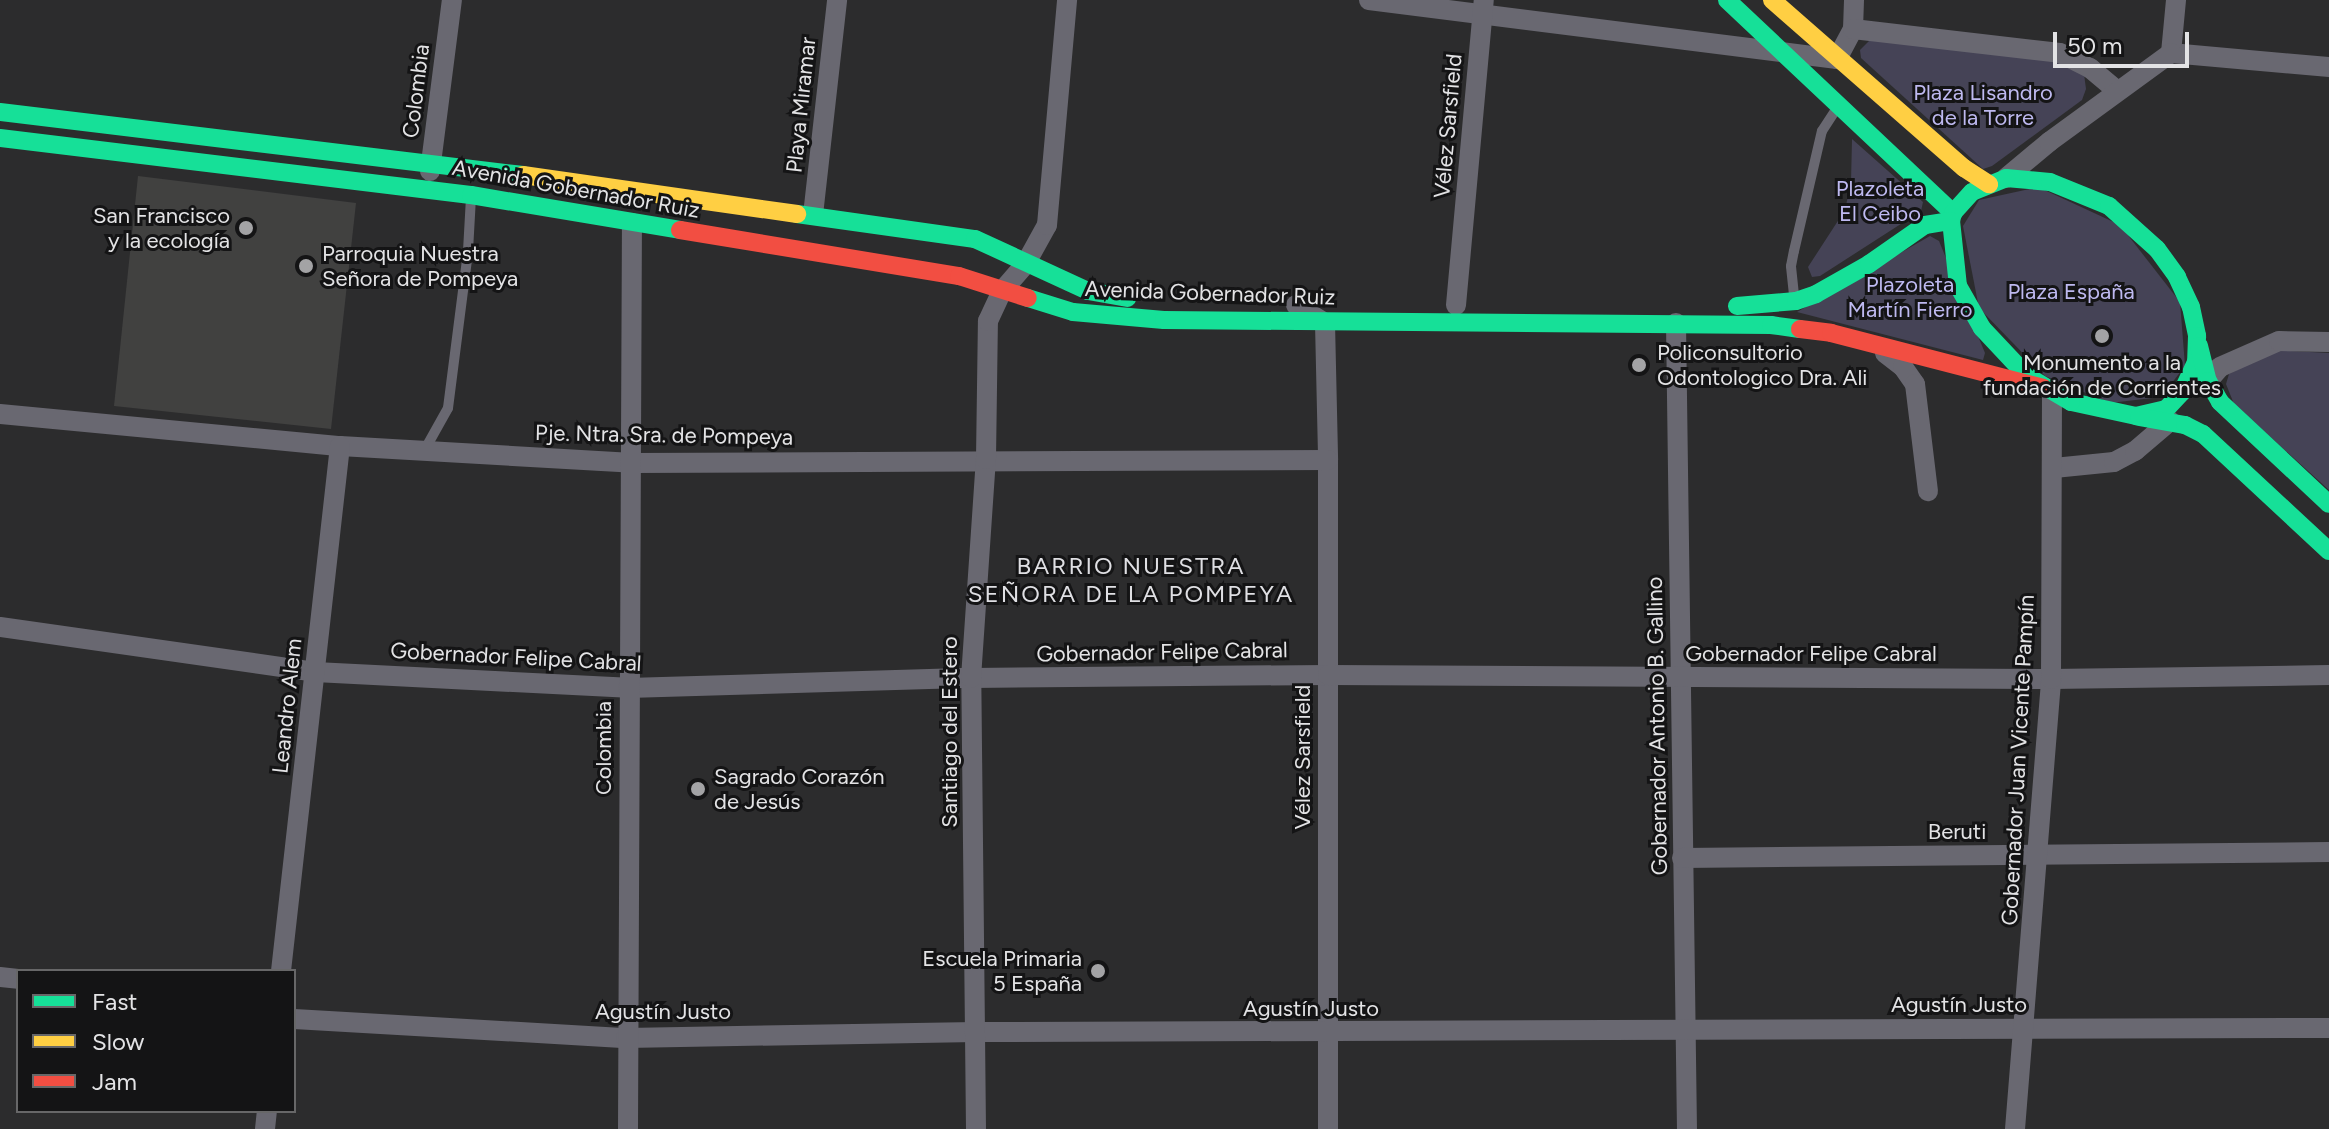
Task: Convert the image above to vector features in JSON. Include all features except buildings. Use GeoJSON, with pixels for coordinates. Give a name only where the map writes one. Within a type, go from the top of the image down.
{"type":"FeatureCollection","features":[{"type":"Feature","properties":{"kind":"main road"},"geometry":{"type":"LineString","coordinates":[[1727,0],[1840,104],[1952,217],[1958,286],[1970,310],[2013,364],[2047,391],[2110,413],[2170,421],[2203,434],[2329,551]]}},
{"type":"Feature","properties":{"kind":"main road"},"geometry":{"type":"LineString","coordinates":[[1772,0],[1964,168],[1997,181],[2050,182],[2075,190],[2109,206],[2134,225],[2177,277],[2191,307],[2208,381],[2220,402],[2329,504]]}},
{"type":"Feature","properties":{"kind":"main road","name":"Avenida Gobernador Ruiz"},"geometry":{"type":"LineString","coordinates":[[0,112],[431,162],[975,239],[1088,291],[1145,299]]}},
{"type":"Feature","properties":{"kind":"main road","name":"Avenida Gobernador Ruiz"},"geometry":{"type":"LineString","coordinates":[[0,138],[428,188],[959,276],[1073,312],[1164,320],[1325,323],[1771,325],[1831,333],[2047,391]]}},
{"type":"Feature","properties":{"kind":"main road"},"geometry":{"type":"LineString","coordinates":[[1952,217],[1972,192],[1997,181]]}},
{"type":"Feature","properties":{"kind":"main road","name":"Avenida Gobernador Ruiz"},"geometry":{"type":"LineString","coordinates":[[1190,301],[1296,305],[1765,306],[1796,301],[1839,283],[1925,225],[1952,217]]}},
{"type":"Feature","properties":{"kind":"main road"},"geometry":{"type":"LineString","coordinates":[[2136,416],[2166,409],[2182,392],[2196,362],[2197,336]]}},
{"type":"Feature","properties":{"kind":"street","name":"Colombia"},"geometry":{"type":"LineString","coordinates":[[428,188],[452,0]]}},
{"type":"Feature","properties":{"kind":"street","name":"Playa Miramar"},"geometry":{"type":"LineString","coordinates":[[813,215],[837,0]]}},
{"type":"Feature","properties":{"kind":"street","name":"Santiago del Estero"},"geometry":{"type":"LineString","coordinates":[[976,1129],[971,678],[986,459],[988,321],[1002,291],[1026,263],[1047,225],[1067,0]]}},
{"type":"Feature","properties":{"kind":"street"},"geometry":{"type":"LineString","coordinates":[[1369,0],[1484,8],[1837,59],[1853,29],[1854,0]]}},
{"type":"Feature","properties":{"kind":"street"},"geometry":{"type":"LineString","coordinates":[[2171,53],[2176,0]]}},
{"type":"Feature","properties":{"kind":"street","name":"Vélez Sarsfield"},"geometry":{"type":"LineString","coordinates":[[1456,305],[1484,8]]}},
{"type":"Feature","properties":{"kind":"street"},"geometry":{"type":"LineString","coordinates":[[1853,29],[2060,53],[2090,68],[2117,91]]}},
{"type":"Feature","properties":{"kind":"street"},"geometry":{"type":"LineString","coordinates":[[1997,181],[2171,53],[2329,67]]}},
{"type":"Feature","properties":{"kind":"street","name":"Colombia"},"geometry":{"type":"LineString","coordinates":[[628,1129],[626,1038],[633,463],[632,223]]}},
{"type":"Feature","properties":{"kind":"street"},"geometry":{"type":"LineString","coordinates":[[1296,305],[1325,323]]}},
{"type":"Feature","properties":{"kind":"street","name":"Vélez Sarsfield"},"geometry":{"type":"LineString","coordinates":[[1325,323],[1328,460],[1328,1129]]}},
{"type":"Feature","properties":{"kind":"street","name":"Gobernador Antonio B. Gallino"},"geometry":{"type":"LineString","coordinates":[[1676,323],[1687,1129]]}},
{"type":"Feature","properties":{"kind":"street"},"geometry":{"type":"LineString","coordinates":[[2182,392],[2208,381],[2220,367],[2279,341],[2329,342]]}},
{"type":"Feature","properties":{"kind":"street"},"geometry":{"type":"LineString","coordinates":[[1874,344],[1903,367],[1915,384],[1928,491]]}},
{"type":"Feature","properties":{"kind":"street","name":"Gobernador Juan Vicente Pampín"},"geometry":{"type":"LineString","coordinates":[[2015,1129],[2040,855],[2051,679],[2054,468],[2047,391]]}},
{"type":"Feature","properties":{"kind":"street","name":"Pje. Ntra. Sra. de Pompeya"},"geometry":{"type":"LineString","coordinates":[[0,414],[340,446],[633,463],[986,459],[1328,460]]}},
{"type":"Feature","properties":{"kind":"street"},"geometry":{"type":"LineString","coordinates":[[2054,468],[2114,462],[2135,451],[2170,421]]}},
{"type":"Feature","properties":{"kind":"street","name":"Leandro Alem"},"geometry":{"type":"LineString","coordinates":[[281,969],[340,446]]}},
{"type":"Feature","properties":{"kind":"street","name":"Gobernador Felipe Cabral"},"geometry":{"type":"LineString","coordinates":[[0,627],[315,672],[628,688],[971,678],[1328,675],[2051,679],[2329,675]]}},
{"type":"Feature","properties":{"kind":"street","name":"Beruti"},"geometry":{"type":"LineString","coordinates":[[1682,858],[2329,852]]}},
{"type":"Feature","properties":{"kind":"street","name":"Agustín Justo"},"geometry":{"type":"LineString","coordinates":[[296,1019],[626,1038],[976,1032],[1326,1034],[2329,1028]]}},
{"type":"Feature","properties":{"kind":"lane"},"geometry":{"type":"LineString","coordinates":[[1796,301],[1791,266],[1822,131],[1840,104]]}},
{"type":"Feature","properties":{"kind":"lane"},"geometry":{"type":"LineString","coordinates":[[424,451],[448,408],[468,251],[471,195]]}},
{"type":"Feature","properties":{"kind":"green space","name":"Plaza Lisandro de la Torre"},"geometry":{"type":"Polygon","coordinates":[[[1870,40],[2063,58],[2084,74],[2086,89],[2082,100],[1992,166],[1983,169],[1861,58],[1860,50],[1870,40]]]}},
{"type":"Feature","properties":{"kind":"green space","name":"Plazoleta El Ceibo"},"geometry":{"type":"Polygon","coordinates":[[[1852,139],[1923,202],[1921,211],[1820,276],[1812,277],[1808,267],[1845,210],[1851,182],[1852,139]]]}},
{"type":"Feature","properties":{"kind":"green space","name":"Plaza España"},"geometry":{"type":"Polygon","coordinates":[[[2038,187],[2120,225],[2180,302],[2185,366],[2161,397],[2110,403],[2045,376],[1979,308],[1963,226],[1979,200],[2038,187]]]}},
{"type":"Feature","properties":{"kind":"green space","name":"Plazoleta Martín Fierro"},"geometry":{"type":"Polygon","coordinates":[[[1930,236],[1939,241],[1985,353],[1983,360],[1797,312],[1930,236]]]}},
{"type":"Feature","properties":{"kind":"green space"},"geometry":{"type":"Polygon","coordinates":[[[2273,350],[2329,353],[2329,490],[2234,404],[2226,384],[2229,374],[2273,350]]]}},
{"type":"Feature","properties":{"kind":"traffic: fast"},"geometry":{"type":"LineString","coordinates":[[1727,0],[1953,213]]}},
{"type":"Feature","properties":{"kind":"traffic: fast"},"geometry":{"type":"LineString","coordinates":[[0,112],[523,175]]}},
{"type":"Feature","properties":{"kind":"traffic: fast"},"geometry":{"type":"LineString","coordinates":[[0,138],[471,195],[680,230]]}},
{"type":"Feature","properties":{"kind":"traffic: fast"},"geometry":{"type":"LineString","coordinates":[[2006,178],[2050,182],[2109,206],[2157,249],[2177,277],[2191,307],[2197,336],[2196,362],[2182,392],[2166,409],[2136,416],[2071,402],[2027,376],[1982,328],[1958,286],[1951,221],[1953,213],[1972,192],[2006,178]]}},
{"type":"Feature","properties":{"kind":"traffic: fast"},"geometry":{"type":"LineString","coordinates":[[797,214],[975,239],[1088,291],[1127,298]]}},
{"type":"Feature","properties":{"kind":"traffic: fast"},"geometry":{"type":"LineString","coordinates":[[1737,306],[1796,301],[1816,294],[1869,264],[1925,225],[1951,221]]}},
{"type":"Feature","properties":{"kind":"traffic: fast"},"geometry":{"type":"LineString","coordinates":[[1028,298],[1073,312],[1164,320],[1771,325],[1800,329]]}},
{"type":"Feature","properties":{"kind":"traffic: fast"},"geometry":{"type":"LineString","coordinates":[[2199,346],[2208,381],[2220,402],[2329,504]]}},
{"type":"Feature","properties":{"kind":"traffic: fast"},"geometry":{"type":"LineString","coordinates":[[2139,417],[2185,425],[2203,434],[2329,551]]}},
{"type":"Feature","properties":{"kind":"traffic: slow"},"geometry":{"type":"LineString","coordinates":[[1772,0],[1964,168],[1989,184]]}},
{"type":"Feature","properties":{"kind":"traffic: slow"},"geometry":{"type":"LineString","coordinates":[[523,175],[797,214]]}},
{"type":"Feature","properties":{"kind":"traffic: jam"},"geometry":{"type":"LineString","coordinates":[[680,230],[959,276],[1028,298]]}},
{"type":"Feature","properties":{"kind":"traffic: jam"},"geometry":{"type":"LineString","coordinates":[[1800,329],[1831,333],[2043,388]]}},
{"type":"Feature","properties":{"kind":"place","name":"San Francisco y la ecología"},"geometry":{"type":"Point","coordinates":[246,228]}},
{"type":"Feature","properties":{"kind":"place","name":"Parroquia Nuestra Señora de Pompeya"},"geometry":{"type":"Point","coordinates":[306,266]}},
{"type":"Feature","properties":{"kind":"place","name":"Monumento a la fundación de Corrientes"},"geometry":{"type":"Point","coordinates":[2102,336]}},
{"type":"Feature","properties":{"kind":"place","name":"Policonsultorio Odontologico Dra. Ali"},"geometry":{"type":"Point","coordinates":[1639,365]}},
{"type":"Feature","properties":{"kind":"place","name":"Sagrado Corazón de Jesús"},"geometry":{"type":"Point","coordinates":[698,789]}},
{"type":"Feature","properties":{"kind":"place","name":"Escuela Primaria 5 España"},"geometry":{"type":"Point","coordinates":[1098,971]}},
{"type":"Feature","properties":{"kind":"district","name":"BARRIO NUESTRA SEÑORA DE LA POMPEYA"},"geometry":{"type":"Point","coordinates":[1131,580]}}]}
